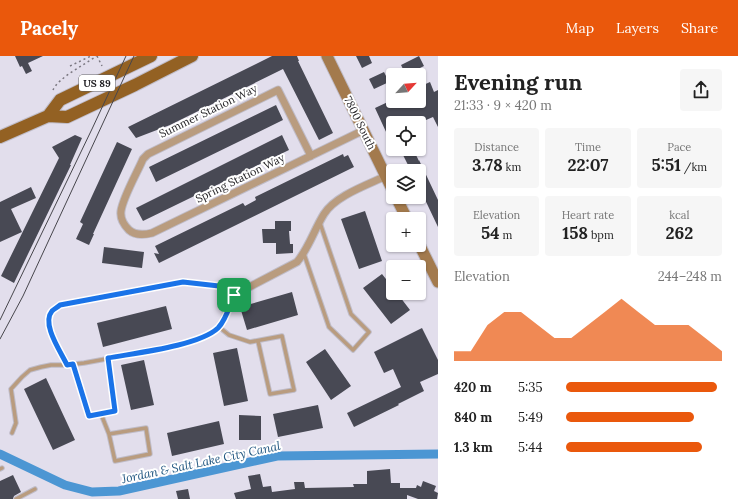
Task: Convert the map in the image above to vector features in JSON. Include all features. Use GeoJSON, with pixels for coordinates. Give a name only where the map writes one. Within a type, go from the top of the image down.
{"type":"FeatureCollection","features":[{"type":"Feature","properties":{"kind":"main road","name":"US 89"},"geometry":{"type":"LineString","coordinates":[[0,138],[48,116],[60,100],[151,56]]}},
{"type":"Feature","properties":{"kind":"main road"},"geometry":{"type":"LineString","coordinates":[[48,116],[67,118],[192,56]]}},
{"type":"Feature","properties":{"kind":"main road","name":"7800 South"},"geometry":{"type":"LineString","coordinates":[[327,56],[386,176]]}},
{"type":"Feature","properties":{"kind":"main road"},"geometry":{"type":"LineString","coordinates":[[423,252],[438,282]]}},
{"type":"Feature","properties":{"kind":"street","name":"Summer Station Way"},"geometry":{"type":"LineString","coordinates":[[126,227],[122,220],[121,212],[123,203],[143,159],[148,154],[278,90],[311,156]]}},
{"type":"Feature","properties":{"kind":"street","name":"Spring Station Way"},"geometry":{"type":"LineString","coordinates":[[126,227],[131,232],[138,235],[152,233],[364,130]]}},
{"type":"Feature","properties":{"kind":"street"},"geometry":{"type":"LineString","coordinates":[[234,295],[297,262],[304,254],[324,214],[330,206],[345,196],[386,176]]}},
{"type":"Feature","properties":{"kind":"lane"},"geometry":{"type":"LineString","coordinates":[[304,254],[329,327],[352,350],[370,332],[351,314],[320,222]]}},
{"type":"Feature","properties":{"kind":"lane"},"geometry":{"type":"LineString","coordinates":[[12,433],[16,423],[11,389],[30,370],[51,365],[67,365],[177,346],[209,335],[219,327],[234,295],[226,288],[219,286],[183,282],[60,305],[52,311],[48,319],[49,328],[67,365]]}},
{"type":"Feature","properties":{"kind":"lane"},"geometry":{"type":"LineString","coordinates":[[219,327],[229,335],[250,342],[282,336],[294,390],[270,394],[258,341]]}},
{"type":"Feature","properties":{"kind":"lane"},"geometry":{"type":"LineString","coordinates":[[73,364],[89,416],[101,414],[115,411],[108,358]]}},
{"type":"Feature","properties":{"kind":"lane"},"geometry":{"type":"LineString","coordinates":[[101,414],[109,434],[114,461],[150,454],[146,428],[109,434]]}},
{"type":"Feature","properties":{"kind":"lane"},"geometry":{"type":"LineString","coordinates":[[16,499],[35,490]]}},
{"type":"Feature","properties":{"kind":"path"},"geometry":{"type":"LineString","coordinates":[[70,66],[91,56]]}},
{"type":"Feature","properties":{"kind":"path"},"geometry":{"type":"LineString","coordinates":[[53,90],[64,78],[96,56],[102,66]]}},
{"type":"Feature","properties":{"kind":"building"},"geometry":{"type":"Polygon","coordinates":[[[15,56],[43,56],[28,63],[32,71],[26,74],[22,66],[20,67],[15,56]]]}},
{"type":"Feature","properties":{"kind":"building"},"geometry":{"type":"Polygon","coordinates":[[[272,56],[297,56],[298,61],[333,133],[319,140],[283,69],[170,125],[136,138],[128,127],[272,56]]]}},
{"type":"Feature","properties":{"kind":"building"},"geometry":{"type":"Polygon","coordinates":[[[356,56],[369,56],[372,63],[362,68],[356,56]]]}},
{"type":"Feature","properties":{"kind":"building"},"geometry":{"type":"Polygon","coordinates":[[[419,56],[424,66],[420,68],[402,68],[401,65],[419,56]]]}},
{"type":"Feature","properties":{"kind":"building"},"geometry":{"type":"Polygon","coordinates":[[[384,72],[386,76],[386,83],[374,89],[369,79],[384,72]]]}},
{"type":"Feature","properties":{"kind":"building"},"geometry":{"type":"Polygon","coordinates":[[[430,82],[434,92],[438,90],[438,127],[433,117],[426,120],[426,116],[386,116],[386,132],[375,108],[386,103],[386,108],[426,108],[426,84],[430,82]]]}},
{"type":"Feature","properties":{"kind":"building"},"geometry":{"type":"Polygon","coordinates":[[[276,105],[283,120],[156,182],[149,167],[276,105]]]}},
{"type":"Feature","properties":{"kind":"building"},"geometry":{"type":"Polygon","coordinates":[[[75,135],[82,138],[71,165],[14,283],[1,276],[59,158],[52,147],[75,135]]]}},
{"type":"Feature","properties":{"kind":"building"},"geometry":{"type":"Polygon","coordinates":[[[282,135],[289,150],[143,221],[136,208],[282,135]]]}},
{"type":"Feature","properties":{"kind":"building"},"geometry":{"type":"Polygon","coordinates":[[[117,142],[132,149],[89,245],[76,239],[83,224],[80,222],[117,142]]]}},
{"type":"Feature","properties":{"kind":"building"},"geometry":{"type":"Polygon","coordinates":[[[343,154],[344,157],[348,155],[354,167],[159,263],[154,253],[159,254],[155,246],[243,203],[245,206],[256,200],[255,197],[343,154]]]}},
{"type":"Feature","properties":{"kind":"building"},"geometry":{"type":"Polygon","coordinates":[[[404,156],[416,156],[421,164],[408,164],[404,156]]]}},
{"type":"Feature","properties":{"kind":"building"},"geometry":{"type":"Polygon","coordinates":[[[426,175],[438,200],[438,227],[426,202],[426,175]]]}},
{"type":"Feature","properties":{"kind":"building"},"geometry":{"type":"Polygon","coordinates":[[[31,187],[36,198],[11,209],[22,232],[0,242],[0,202],[31,187]]]}},
{"type":"Feature","properties":{"kind":"building"},"geometry":{"type":"Polygon","coordinates":[[[365,211],[382,261],[359,269],[341,219],[365,211]]]}},
{"type":"Feature","properties":{"kind":"building"},"geometry":{"type":"Polygon","coordinates":[[[275,221],[291,221],[291,231],[289,231],[290,244],[293,244],[293,253],[276,254],[276,243],[263,243],[262,229],[275,229],[275,221]]]}},
{"type":"Feature","properties":{"kind":"building"},"geometry":{"type":"Polygon","coordinates":[[[104,247],[144,252],[142,268],[102,263],[104,247]]]}},
{"type":"Feature","properties":{"kind":"building"},"geometry":{"type":"Polygon","coordinates":[[[382,274],[386,279],[386,300],[402,300],[410,310],[391,324],[363,288],[382,274]]]}},
{"type":"Feature","properties":{"kind":"building"},"geometry":{"type":"Polygon","coordinates":[[[292,292],[298,315],[247,330],[240,307],[292,292]]]}},
{"type":"Feature","properties":{"kind":"building"},"geometry":{"type":"Polygon","coordinates":[[[166,306],[172,329],[103,347],[97,323],[166,306]]]}},
{"type":"Feature","properties":{"kind":"building"},"geometry":{"type":"Polygon","coordinates":[[[422,328],[438,360],[438,374],[420,382],[424,391],[354,427],[347,413],[401,387],[393,369],[384,373],[374,352],[422,328]]]}},
{"type":"Feature","properties":{"kind":"building"},"geometry":{"type":"Polygon","coordinates":[[[237,348],[248,401],[224,406],[213,353],[237,348]]]}},
{"type":"Feature","properties":{"kind":"building"},"geometry":{"type":"Polygon","coordinates":[[[325,349],[351,386],[331,400],[306,362],[325,349]]]}},
{"type":"Feature","properties":{"kind":"building"},"geometry":{"type":"Polygon","coordinates":[[[144,360],[154,405],[131,410],[121,365],[144,360]]]}},
{"type":"Feature","properties":{"kind":"building"},"geometry":{"type":"Polygon","coordinates":[[[46,378],[75,440],[53,450],[24,389],[46,378]]]}},
{"type":"Feature","properties":{"kind":"building"},"geometry":{"type":"Polygon","coordinates":[[[318,405],[323,428],[278,437],[273,414],[318,405]]]}},
{"type":"Feature","properties":{"kind":"building"},"geometry":{"type":"Polygon","coordinates":[[[239,415],[261,416],[261,440],[239,440],[239,415]]]}},
{"type":"Feature","properties":{"kind":"building"},"geometry":{"type":"Polygon","coordinates":[[[219,421],[224,444],[172,456],[167,433],[219,421]]]}},
{"type":"Feature","properties":{"kind":"building"},"geometry":{"type":"Polygon","coordinates":[[[390,469],[391,483],[400,483],[400,488],[416,488],[417,485],[421,487],[423,481],[436,486],[434,491],[438,493],[437,499],[418,499],[407,495],[407,499],[236,499],[234,493],[251,489],[248,476],[260,474],[263,487],[271,486],[272,492],[295,489],[294,482],[304,482],[305,488],[354,487],[353,484],[367,484],[367,471],[390,469]]]}},
{"type":"Feature","properties":{"kind":"building"},"geometry":{"type":"Polygon","coordinates":[[[13,475],[21,492],[14,496],[13,499],[0,499],[0,481],[13,475]]]}},
{"type":"Feature","properties":{"kind":"building"},"geometry":{"type":"Polygon","coordinates":[[[188,489],[190,499],[178,499],[176,491],[188,489]]]}},
{"type":"Feature","properties":{"kind":"waterway","name":"Jordan & Salt Lake City Canal"},"geometry":{"type":"LineString","coordinates":[[0,454],[65,485],[92,492],[119,491],[277,456],[438,454]]}},
{"type":"Feature","properties":{"kind":"tram line"},"geometry":{"type":"LineString","coordinates":[[0,320],[126,56]]}},
{"type":"Feature","properties":{"kind":"tram line"},"geometry":{"type":"LineString","coordinates":[[0,339],[23,296],[134,56]]}},
{"type":"Feature","properties":{"kind":"route"},"geometry":{"type":"LineString","coordinates":[[183,282],[219,286],[226,288],[234,295],[219,327],[209,335],[177,346],[108,358],[115,411],[89,416],[73,364],[67,365],[49,328],[48,319],[52,311],[60,305],[73,302],[183,282]]}}]}
